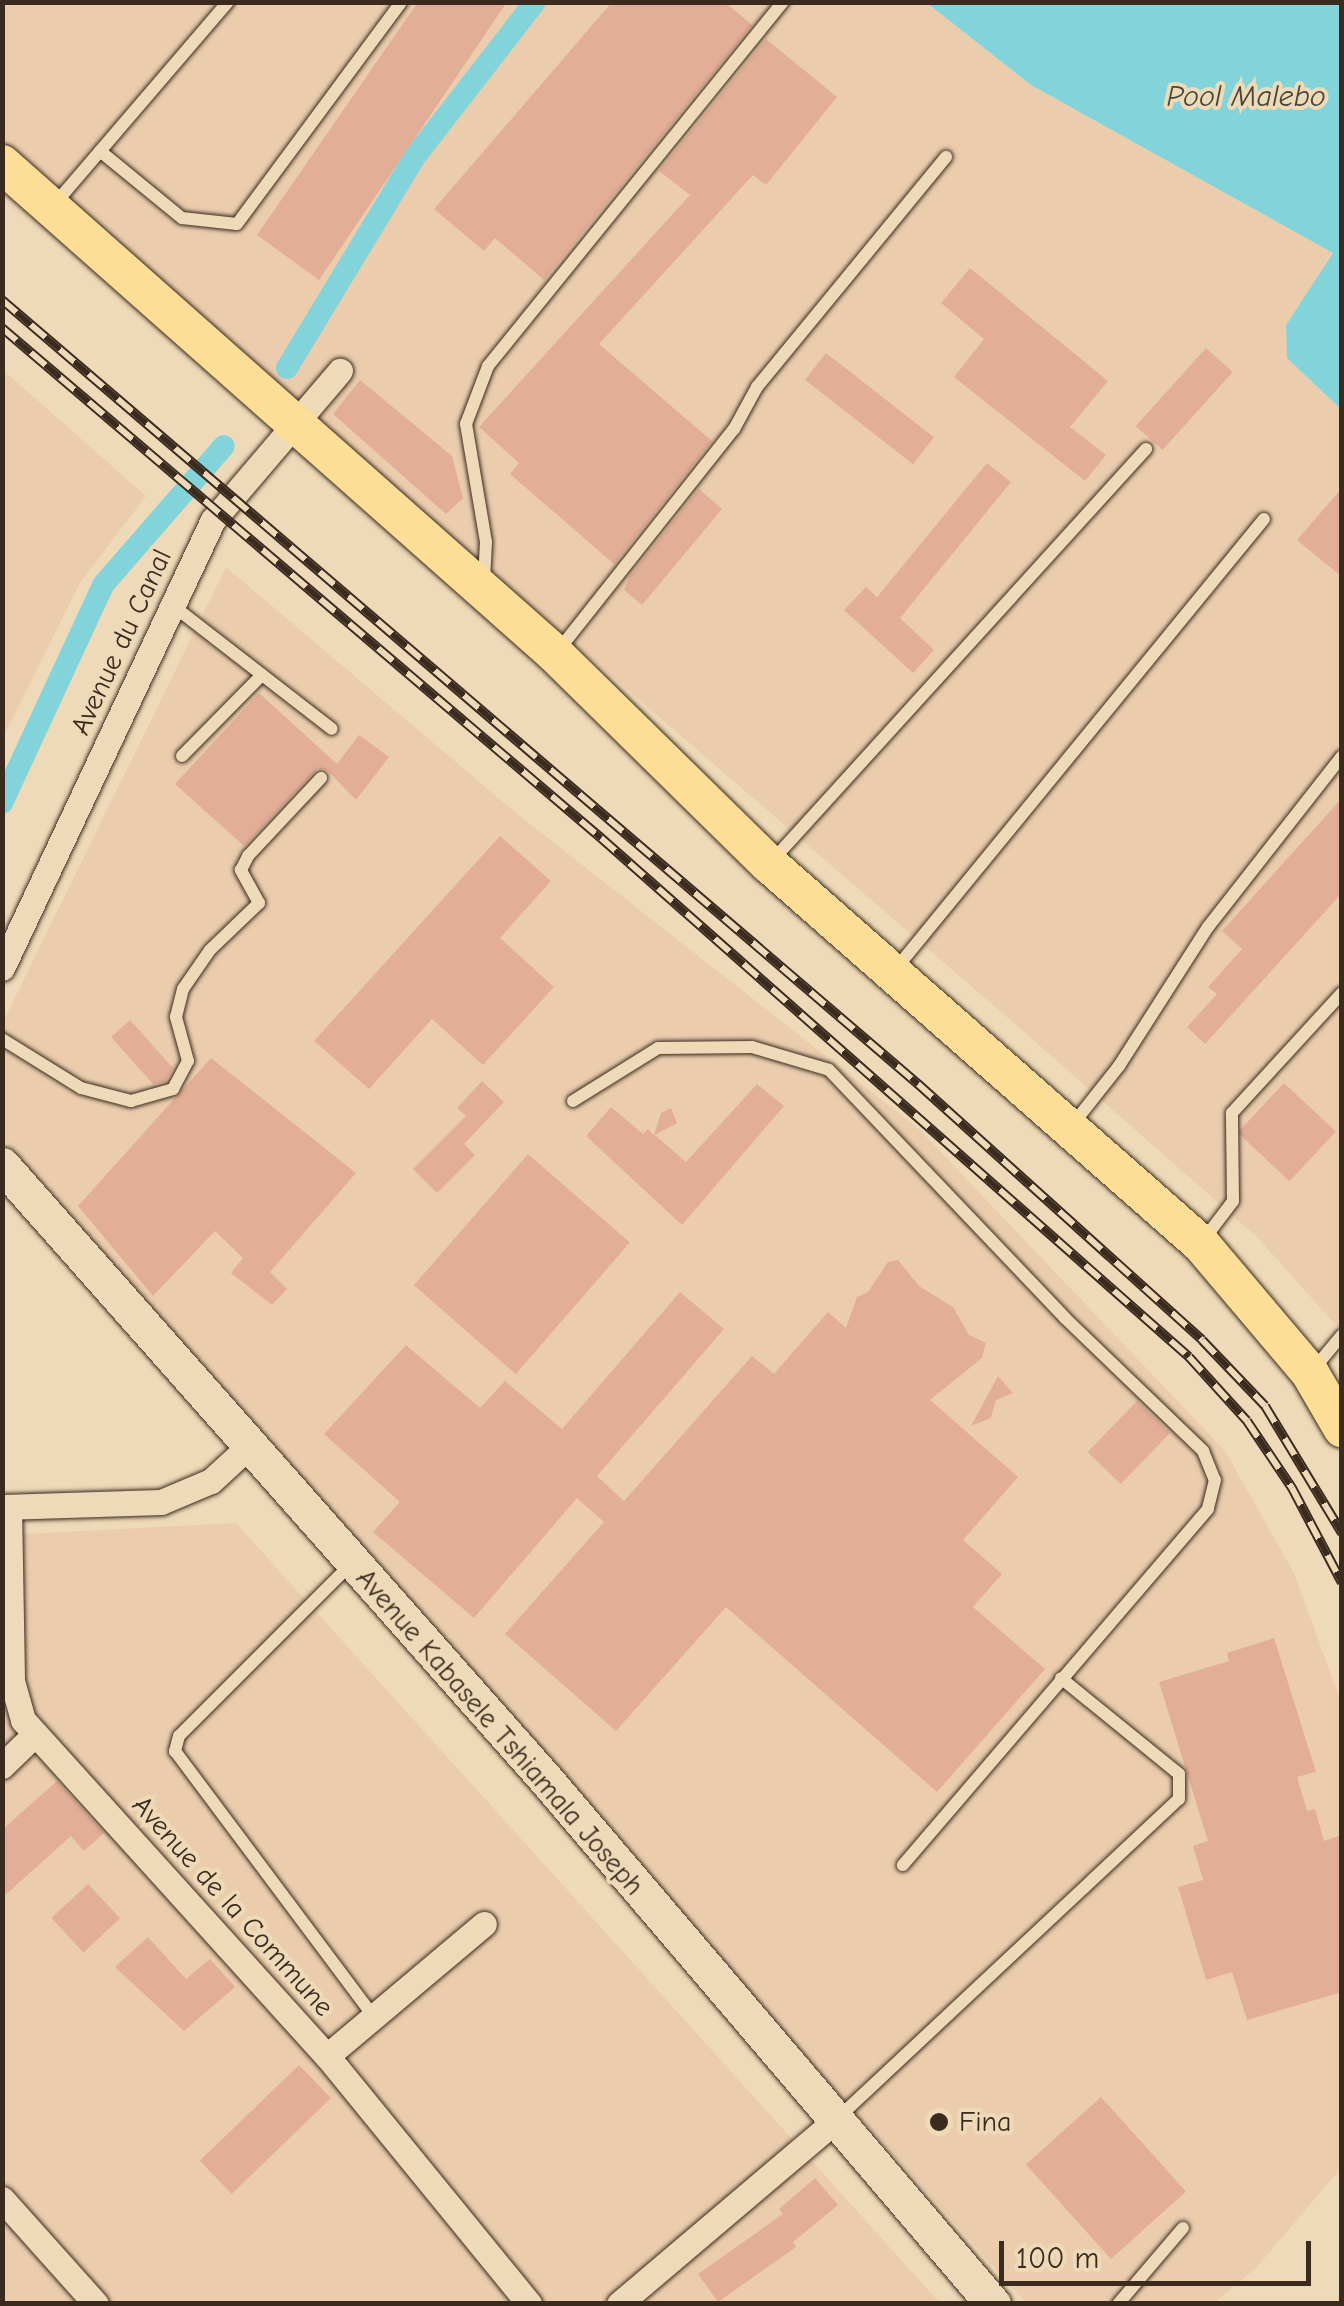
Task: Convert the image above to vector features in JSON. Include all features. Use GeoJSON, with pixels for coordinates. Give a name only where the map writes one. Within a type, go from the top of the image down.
{"type":"FeatureCollection","features":[{"type":"Feature","properties":{"kind":"main road"},"geometry":{"type":"LineString","coordinates":[[2,164],[556,654],[769,864],[1071,1126],[1200,1244],[1310,1373],[1342,1428]]}},
{"type":"Feature","properties":{"kind":"main road","name":"Avenue Kabasele Tshiamala Joseph"},"geometry":{"type":"LineString","coordinates":[[2,1165],[993,2304]]}},
{"type":"Feature","properties":{"kind":"street","name":"Avenue du Canal"},"geometry":{"type":"LineString","coordinates":[[2,968],[170,604],[214,520],[289,420],[340,371]]}},
{"type":"Feature","properties":{"kind":"street"},"geometry":{"type":"LineString","coordinates":[[6,1507],[161,1502],[211,1481],[248,1447]]}},
{"type":"Feature","properties":{"kind":"street","name":"Avenue de la Commune"},"geometry":{"type":"LineString","coordinates":[[6,1507],[8,1700],[326,2056],[529,2304]]}},
{"type":"Feature","properties":{"kind":"street"},"geometry":{"type":"LineString","coordinates":[[2,1766],[35,1734]]}},
{"type":"Feature","properties":{"kind":"street"},"geometry":{"type":"LineString","coordinates":[[326,2056],[484,1924]]}},
{"type":"Feature","properties":{"kind":"street"},"geometry":{"type":"LineString","coordinates":[[619,2304],[836,2120]]}},
{"type":"Feature","properties":{"kind":"street"},"geometry":{"type":"LineString","coordinates":[[3,2199],[96,2304]]}},
{"type":"Feature","properties":{"kind":"lane"},"geometry":{"type":"LineString","coordinates":[[51,208],[228,2]]}},
{"type":"Feature","properties":{"kind":"lane"},"geometry":{"type":"LineString","coordinates":[[100,151],[182,218],[236,224],[400,2]]}},
{"type":"Feature","properties":{"kind":"lane"},"geometry":{"type":"LineString","coordinates":[[484,592],[486,542],[466,424],[488,366],[783,2]]}},
{"type":"Feature","properties":{"kind":"lane"},"geometry":{"type":"LineString","coordinates":[[556,654],[734,429],[757,387],[946,157]]}},
{"type":"Feature","properties":{"kind":"lane"},"geometry":{"type":"LineString","coordinates":[[769,864],[1146,449]]}},
{"type":"Feature","properties":{"kind":"lane"},"geometry":{"type":"LineString","coordinates":[[893,973],[1264,519]]}},
{"type":"Feature","properties":{"kind":"lane"},"geometry":{"type":"LineString","coordinates":[[170,604],[332,729]]}},
{"type":"Feature","properties":{"kind":"lane"},"geometry":{"type":"LineString","coordinates":[[182,756],[262,675]]}},
{"type":"Feature","properties":{"kind":"lane"},"geometry":{"type":"LineString","coordinates":[[1071,1126],[1119,1066],[1208,927],[1342,756]]}},
{"type":"Feature","properties":{"kind":"lane"},"geometry":{"type":"LineString","coordinates":[[2,1039],[81,1088],[131,1101],[172,1089],[188,1062],[176,1016],[183,989],[210,950],[259,903],[241,870],[248,856],[321,778]]}},
{"type":"Feature","properties":{"kind":"lane"},"geometry":{"type":"LineString","coordinates":[[1200,1244],[1234,1202],[1232,1112],[1342,993]]}},
{"type":"Feature","properties":{"kind":"lane"},"geometry":{"type":"LineString","coordinates":[[572,1101],[658,1048],[752,1048],[829,1070],[1065,1318],[1203,1451],[1215,1480],[1208,1509],[903,1866]]}},
{"type":"Feature","properties":{"kind":"lane"},"geometry":{"type":"LineString","coordinates":[[1310,1373],[1342,1335]]}},
{"type":"Feature","properties":{"kind":"lane"},"geometry":{"type":"LineString","coordinates":[[352,1563],[179,1736],[175,1751],[374,2017]]}},
{"type":"Feature","properties":{"kind":"lane"},"geometry":{"type":"LineString","coordinates":[[836,2120],[1179,1799],[1180,1774],[1061,1678]]}},
{"type":"Feature","properties":{"kind":"lane"},"geometry":{"type":"LineString","coordinates":[[1118,2304],[1183,2228]]}},
{"type":"Feature","properties":{"kind":"shaded area"},"geometry":{"type":"Polygon","coordinates":[[[3,3],[927,3],[1031,85],[1333,253],[1286,325],[1288,358],[1341,409],[1341,1331],[1258,1238],[3,151],[3,3]]]}},
{"type":"Feature","properties":{"kind":"shaded area"},"geometry":{"type":"Polygon","coordinates":[[[3,370],[146,496],[80,583],[3,738],[3,370]]]}},
{"type":"Feature","properties":{"kind":"shaded area"},"geometry":{"type":"Polygon","coordinates":[[[226,567],[516,813],[920,1130],[1225,1451],[1294,1573],[1341,1702],[1341,2168],[1256,2268],[1214,2303],[1026,2303],[171,1347],[3,1138],[2,1024],[226,567]]]}},
{"type":"Feature","properties":{"kind":"shaded area"},"geometry":{"type":"Polygon","coordinates":[[[236,1523],[940,2303],[3,2304],[3,1535],[236,1523]]]}},
{"type":"Feature","properties":{"kind":"water","name":"Pool Malebo"},"geometry":{"type":"Polygon","coordinates":[[[927,3],[1341,3],[1341,409],[1287,358],[1286,325],[1333,253],[1031,85],[927,3]]]}},
{"type":"Feature","properties":{"kind":"building"},"geometry":{"type":"Polygon","coordinates":[[[418,2],[507,2],[319,280],[257,235],[418,2]]]}},
{"type":"Feature","properties":{"kind":"building"},"geometry":{"type":"Polygon","coordinates":[[[612,2],[725,2],[752,25],[544,280],[495,238],[484,251],[434,209],[612,2]]]}},
{"type":"Feature","properties":{"kind":"building"},"geometry":{"type":"Polygon","coordinates":[[[766,39],[837,97],[766,185],[753,175],[599,344],[712,441],[614,564],[510,474],[519,463],[479,427],[690,195],[659,171],[766,39]]]}},
{"type":"Feature","properties":{"kind":"building"},"geometry":{"type":"Polygon","coordinates":[[[970,268],[1108,381],[1070,427],[1106,455],[1085,481],[954,377],[984,339],[941,303],[970,268]]]}},
{"type":"Feature","properties":{"kind":"building"},"geometry":{"type":"Polygon","coordinates":[[[1206,348],[1233,372],[1162,450],[1136,426],[1206,348]]]}},
{"type":"Feature","properties":{"kind":"building"},"geometry":{"type":"Polygon","coordinates":[[[826,353],[934,437],[913,464],[805,380],[826,353]]]}},
{"type":"Feature","properties":{"kind":"building"},"geometry":{"type":"Polygon","coordinates":[[[360,380],[452,456],[463,498],[446,514],[333,414],[360,380]]]}},
{"type":"Feature","properties":{"kind":"building"},"geometry":{"type":"Polygon","coordinates":[[[987,463],[1011,482],[900,618],[934,650],[913,673],[844,610],[866,587],[877,597],[987,463]]]}},
{"type":"Feature","properties":{"kind":"building"},"geometry":{"type":"Polygon","coordinates":[[[1342,488],[1342,577],[1297,540],[1342,488]]]}},
{"type":"Feature","properties":{"kind":"building"},"geometry":{"type":"Polygon","coordinates":[[[699,489],[722,509],[642,605],[624,590],[629,577],[699,489]]]}},
{"type":"Feature","properties":{"kind":"building"},"geometry":{"type":"Polygon","coordinates":[[[259,693],[337,764],[359,735],[389,757],[356,800],[327,770],[317,769],[244,846],[175,784],[259,693]]]}},
{"type":"Feature","properties":{"kind":"building"},"geometry":{"type":"Polygon","coordinates":[[[1342,798],[1342,893],[1205,1044],[1187,1027],[1217,994],[1208,987],[1242,949],[1222,931],[1342,798]]]}},
{"type":"Feature","properties":{"kind":"building"},"geometry":{"type":"Polygon","coordinates":[[[500,836],[551,881],[500,938],[554,987],[483,1065],[432,1019],[369,1089],[314,1041],[500,836]]]}},
{"type":"Feature","properties":{"kind":"building"},"geometry":{"type":"Polygon","coordinates":[[[130,1020],[173,1068],[166,1081],[153,1084],[111,1037],[130,1020]]]}},
{"type":"Feature","properties":{"kind":"building"},"geometry":{"type":"Polygon","coordinates":[[[211,1058],[356,1173],[270,1272],[287,1289],[272,1305],[231,1273],[243,1258],[215,1231],[153,1296],[78,1206],[211,1058]]]}},
{"type":"Feature","properties":{"kind":"building"},"geometry":{"type":"Polygon","coordinates":[[[482,1081],[504,1102],[464,1144],[475,1155],[437,1193],[413,1169],[466,1116],[457,1108],[482,1081]]]}},
{"type":"Feature","properties":{"kind":"building"},"geometry":{"type":"Polygon","coordinates":[[[1284,1083],[1336,1131],[1290,1181],[1238,1133],[1284,1083]]]}},
{"type":"Feature","properties":{"kind":"building"},"geometry":{"type":"Polygon","coordinates":[[[757,1084],[784,1106],[682,1225],[586,1136],[611,1107],[643,1134],[648,1129],[654,1135],[661,1113],[671,1108],[677,1123],[655,1135],[686,1162],[757,1084]]]}},
{"type":"Feature","properties":{"kind":"building"},"geometry":{"type":"Polygon","coordinates":[[[528,1154],[630,1243],[516,1374],[414,1285],[528,1154]]]}},
{"type":"Feature","properties":{"kind":"building"},"geometry":{"type":"Polygon","coordinates":[[[898,1260],[919,1286],[953,1307],[969,1335],[986,1343],[982,1358],[930,1400],[1018,1477],[963,1540],[1002,1574],[973,1607],[1045,1669],[937,1792],[726,1607],[616,1731],[505,1634],[604,1522],[577,1498],[474,1618],[373,1532],[400,1502],[324,1434],[406,1345],[480,1408],[505,1381],[562,1429],[680,1292],[724,1329],[597,1476],[624,1501],[752,1356],[774,1374],[828,1312],[846,1328],[857,1297],[868,1292],[888,1262],[898,1260]]]}},
{"type":"Feature","properties":{"kind":"building"},"geometry":{"type":"Polygon","coordinates":[[[998,1376],[1013,1393],[996,1400],[991,1418],[971,1426],[998,1376]]]}},
{"type":"Feature","properties":{"kind":"building"},"geometry":{"type":"Polygon","coordinates":[[[1137,1401],[1170,1433],[1121,1484],[1088,1452],[1137,1401]]]}},
{"type":"Feature","properties":{"kind":"building"},"geometry":{"type":"Polygon","coordinates":[[[1274,1638],[1316,1772],[1297,1777],[1307,1811],[1315,1809],[1324,1841],[1342,1835],[1342,1992],[1247,2020],[1232,1972],[1206,1980],[1178,1887],[1203,1880],[1193,1846],[1208,1841],[1159,1682],[1229,1661],[1227,1653],[1274,1638]]]}},
{"type":"Feature","properties":{"kind":"building"},"geometry":{"type":"Polygon","coordinates":[[[57,1781],[104,1833],[84,1851],[71,1836],[2,1898],[2,1830],[57,1781]]]}},
{"type":"Feature","properties":{"kind":"building"},"geometry":{"type":"Polygon","coordinates":[[[88,1884],[120,1918],[83,1952],[51,1918],[88,1884]]]}},
{"type":"Feature","properties":{"kind":"building"},"geometry":{"type":"Polygon","coordinates":[[[148,1937],[186,1979],[210,1959],[235,1987],[184,2031],[115,1967],[148,1937]]]}},
{"type":"Feature","properties":{"kind":"building"},"geometry":{"type":"Polygon","coordinates":[[[299,2065],[331,2098],[232,2194],[200,2161],[299,2065]]]}},
{"type":"Feature","properties":{"kind":"building"},"geometry":{"type":"Polygon","coordinates":[[[1101,2097],[1186,2191],[1111,2259],[1026,2165],[1101,2097]]]}},
{"type":"Feature","properties":{"kind":"building"},"geometry":{"type":"Polygon","coordinates":[[[815,2178],[838,2205],[793,2242],[796,2247],[718,2302],[698,2274],[783,2214],[779,2209],[815,2178]]]}},
{"type":"Feature","properties":{"kind":"waterway"},"geometry":{"type":"LineString","coordinates":[[287,368],[414,158],[535,2]]}},
{"type":"Feature","properties":{"kind":"waterway"},"geometry":{"type":"LineString","coordinates":[[2,803],[103,585],[224,446]]}},
{"type":"Feature","properties":{"kind":"railway"},"geometry":{"type":"LineString","coordinates":[[2,300],[918,1084],[1202,1340],[1265,1406],[1342,1533]]}},
{"type":"Feature","properties":{"kind":"railway"},"geometry":{"type":"LineString","coordinates":[[2,328],[601,838],[1189,1357],[1247,1421],[1292,1488],[1342,1583]]}},
{"type":"Feature","properties":{"kind":"place","name":"Fina"},"geometry":{"type":"Point","coordinates":[939,2122]}}]}
